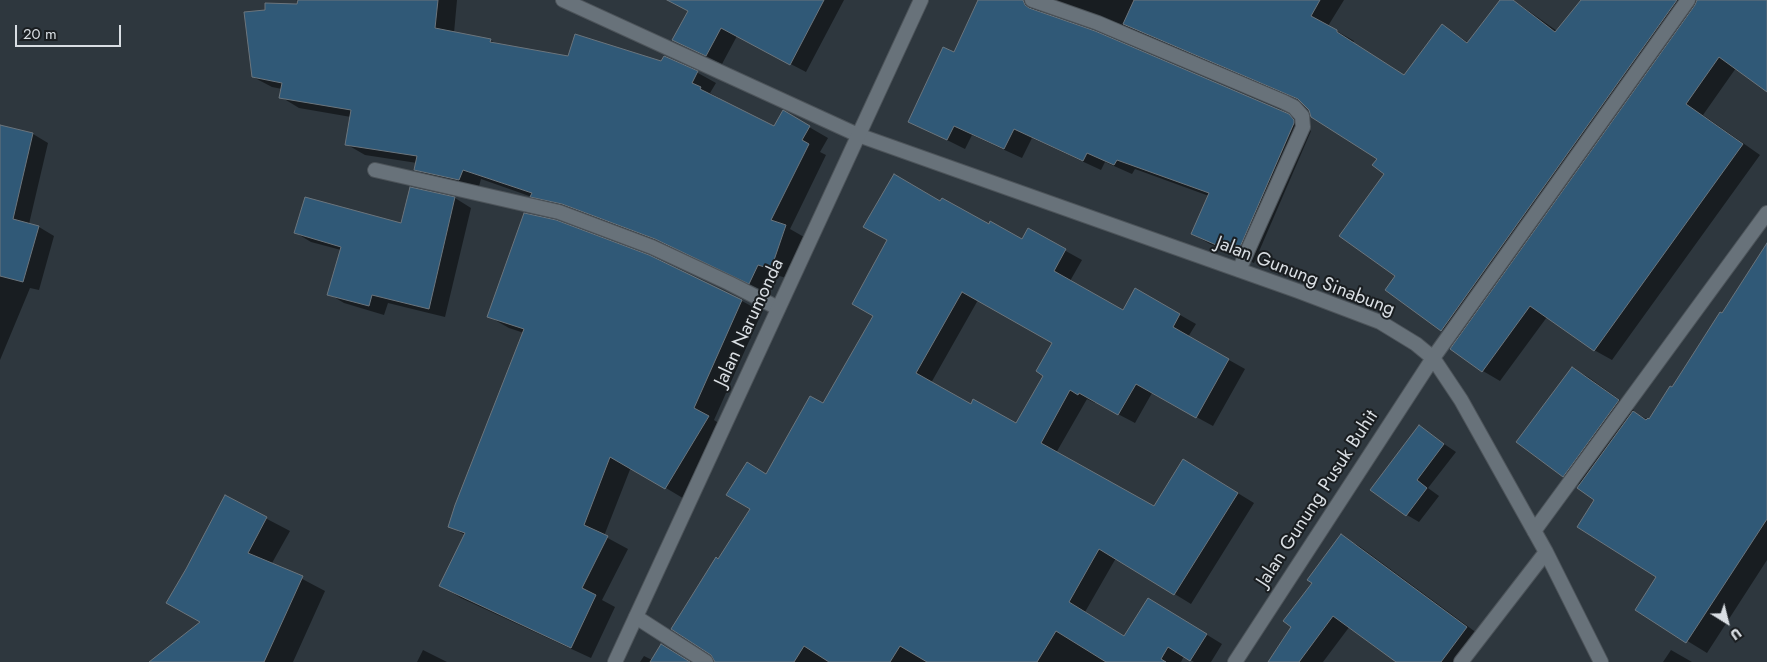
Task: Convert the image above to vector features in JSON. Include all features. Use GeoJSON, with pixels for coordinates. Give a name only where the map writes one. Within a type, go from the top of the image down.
{"type":"FeatureCollection","features":[{"type":"Feature","properties":{"kind":"street","name":"Jalan Gunung Sinabung"},"geometry":{"type":"LineString","coordinates":[[563,0],[858,135],[1380,322],[1416,344],[1433,358],[1461,400],[1546,552],[1601,662]]}},
{"type":"Feature","properties":{"kind":"street","name":"Jalan Narumonda"},"geometry":{"type":"LineString","coordinates":[[615,662],[921,0]]}},
{"type":"Feature","properties":{"kind":"street"},"geometry":{"type":"LineString","coordinates":[[1032,0],[1098,23],[1275,98],[1294,107],[1302,116],[1303,127],[1239,270]]}},
{"type":"Feature","properties":{"kind":"street","name":"Jalan Gunung Pusuk Buhit"},"geometry":{"type":"LineString","coordinates":[[1235,662],[1433,358],[1688,0]]}},
{"type":"Feature","properties":{"kind":"street"},"geometry":{"type":"LineString","coordinates":[[375,170],[559,212],[652,247],[778,308]]}},
{"type":"Feature","properties":{"kind":"street"},"geometry":{"type":"LineString","coordinates":[[1534,531],[1767,213]]}},
{"type":"Feature","properties":{"kind":"street"},"geometry":{"type":"LineString","coordinates":[[1461,662],[1546,552]]}},
{"type":"Feature","properties":{"kind":"street"},"geometry":{"type":"LineString","coordinates":[[636,618],[706,662]]}},
{"type":"Feature","properties":{"kind":"building"},"geometry":{"type":"Polygon","coordinates":[[[298,0],[438,0],[435,28],[491,39],[490,42],[568,56],[575,34],[661,61],[664,56],[698,71],[692,83],[701,87],[700,89],[774,126],[783,110],[810,126],[802,140],[809,144],[771,220],[786,225],[771,269],[758,265],[749,284],[655,239],[562,204],[530,197],[532,193],[463,170],[459,180],[414,170],[417,156],[345,145],[351,110],[279,98],[282,83],[252,77],[244,12],[265,10],[265,3],[297,4],[298,0]]]}},
{"type":"Feature","properties":{"kind":"building"},"geometry":{"type":"Polygon","coordinates":[[[667,0],[824,0],[790,65],[721,28],[706,56],[672,40],[688,11],[667,0]]]}},
{"type":"Feature","properties":{"kind":"building"},"geometry":{"type":"Polygon","coordinates":[[[978,0],[1023,0],[1029,8],[1095,31],[1289,114],[1294,123],[1237,254],[1191,234],[1209,193],[1117,160],[1114,165],[1087,153],[1083,161],[1014,129],[1004,149],[954,126],[947,140],[908,122],[943,47],[954,52],[978,0]]]}},
{"type":"Feature","properties":{"kind":"building"},"geometry":{"type":"Polygon","coordinates":[[[1134,0],[1320,0],[1311,16],[1337,30],[1337,32],[1404,75],[1442,24],[1467,43],[1500,0],[1513,0],[1555,32],[1581,0],[1677,0],[1441,331],[1385,290],[1395,276],[1339,236],[1384,174],[1372,165],[1377,159],[1311,117],[1309,110],[1298,99],[1123,24],[1134,0]]]}},
{"type":"Feature","properties":{"kind":"building"},"geometry":{"type":"Polygon","coordinates":[[[1697,0],[1767,0],[1767,92],[1719,57],[1686,104],[1743,144],[1594,351],[1530,306],[1482,372],[1450,349],[1697,0]]]}},
{"type":"Feature","properties":{"kind":"building"},"geometry":{"type":"Polygon","coordinates":[[[0,125],[33,133],[13,219],[39,226],[23,282],[0,276],[0,125]]]}},
{"type":"Feature","properties":{"kind":"building"},"geometry":{"type":"Polygon","coordinates":[[[894,174],[940,201],[942,198],[989,224],[990,221],[1022,239],[1028,228],[1066,249],[1054,271],[1123,310],[1135,288],[1180,314],[1173,327],[1229,359],[1196,418],[1136,384],[1118,415],[1070,390],[1041,443],[1154,506],[1183,459],[1238,493],[1174,595],[1099,549],[1069,602],[1124,636],[1148,598],[1207,634],[1190,661],[1168,647],[1161,659],[1166,662],[1106,662],[1056,631],[1037,662],[927,662],[900,646],[890,662],[829,662],[804,646],[794,662],[715,662],[711,655],[671,629],[716,557],[718,559],[750,509],[726,495],[747,462],[766,474],[810,396],[823,403],[873,316],[852,304],[887,240],[863,227],[894,174]],[[962,292],[916,373],[971,404],[973,399],[1016,423],[1043,376],[1036,371],[1052,343],[962,292]]]}},
{"type":"Feature","properties":{"kind":"building"},"geometry":{"type":"Polygon","coordinates":[[[410,187],[455,197],[429,309],[372,295],[369,306],[327,295],[341,247],[294,233],[305,197],[401,223],[410,187]]]}},
{"type":"Feature","properties":{"kind":"building"},"geometry":{"type":"Polygon","coordinates":[[[524,213],[556,220],[649,255],[742,300],[694,408],[709,416],[665,489],[610,457],[584,525],[608,536],[582,588],[596,595],[571,648],[439,586],[465,533],[448,527],[455,505],[524,329],[487,317],[524,213]]]}},
{"type":"Feature","properties":{"kind":"building"},"geometry":{"type":"Polygon","coordinates":[[[1767,243],[1767,519],[1686,643],[1635,610],[1656,577],[1577,527],[1594,500],[1577,488],[1633,411],[1646,420],[1649,419],[1720,312],[1722,313],[1767,243]]]}},
{"type":"Feature","properties":{"kind":"building"},"geometry":{"type":"Polygon","coordinates":[[[1572,367],[1619,400],[1563,477],[1516,442],[1572,367]]]}},
{"type":"Feature","properties":{"kind":"building"},"geometry":{"type":"Polygon","coordinates":[[[1419,425],[1444,444],[1417,480],[1427,488],[1406,516],[1370,490],[1419,425]]]}},
{"type":"Feature","properties":{"kind":"building"},"geometry":{"type":"Polygon","coordinates":[[[225,495],[267,517],[248,553],[303,576],[264,662],[149,662],[200,622],[166,603],[225,495]]]}},
{"type":"Feature","properties":{"kind":"building"},"geometry":{"type":"Polygon","coordinates":[[[1341,534],[1467,627],[1441,662],[1396,662],[1333,616],[1299,662],[1268,662],[1291,627],[1283,621],[1312,583],[1307,580],[1341,534]]]}},
{"type":"Feature","properties":{"kind":"building"},"geometry":{"type":"Polygon","coordinates":[[[661,644],[690,662],[650,662],[661,644]]]}}]}
